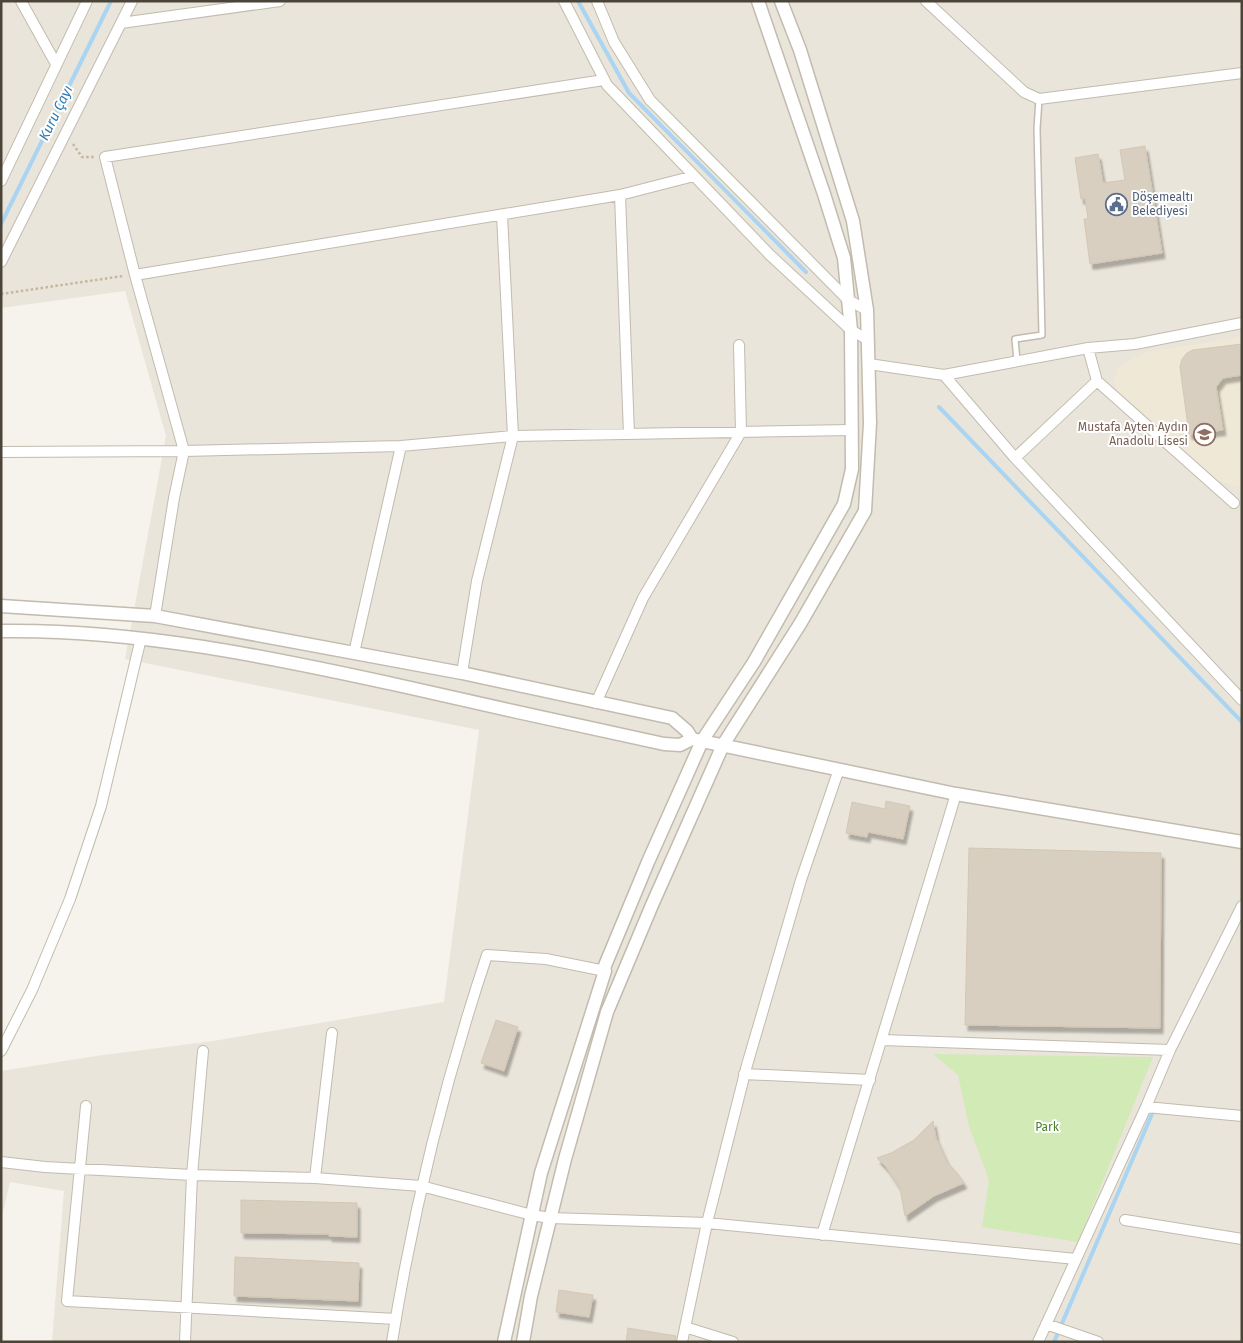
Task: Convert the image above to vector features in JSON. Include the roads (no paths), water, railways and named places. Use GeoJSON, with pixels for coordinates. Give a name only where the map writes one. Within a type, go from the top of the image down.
{"type":"FeatureCollection","features":[{"type":"Feature","properties":{"kind":"street"},"geometry":{"type":"LineString","coordinates":[[22,1],[56,64]]}},
{"type":"Feature","properties":{"kind":"street"},"geometry":{"type":"LineString","coordinates":[[1,181],[87,1]]}},
{"type":"Feature","properties":{"kind":"street"},"geometry":{"type":"LineString","coordinates":[[1,262],[132,1]]}},
{"type":"Feature","properties":{"kind":"street"},"geometry":{"type":"LineString","coordinates":[[121,23],[280,1]]}},
{"type":"Feature","properties":{"kind":"street"},"geometry":{"type":"LineString","coordinates":[[564,1],[607,86],[770,255],[851,330],[868,340]]}},
{"type":"Feature","properties":{"kind":"street"},"geometry":{"type":"LineString","coordinates":[[597,1],[614,42],[650,100],[848,300],[867,310]]}},
{"type":"Feature","properties":{"kind":"street"},"geometry":{"type":"LineString","coordinates":[[504,1342],[541,1173],[605,971],[604,968],[697,740],[754,662],[844,504],[852,469],[851,330],[844,258],[758,1]]}},
{"type":"Feature","properties":{"kind":"street"},"geometry":{"type":"LineString","coordinates":[[523,1342],[531,1296],[565,1159],[607,1012],[723,745],[800,624],[865,511],[870,423],[867,310],[853,221],[800,50],[781,1]]}},
{"type":"Feature","properties":{"kind":"street"},"geometry":{"type":"LineString","coordinates":[[926,1],[1024,92],[1039,99],[1242,73]]}},
{"type":"Feature","properties":{"kind":"street"},"geometry":{"type":"LineString","coordinates":[[155,616],[174,498],[184,451],[135,275],[105,157],[604,80]]}},
{"type":"Feature","properties":{"kind":"street"},"geometry":{"type":"LineString","coordinates":[[135,275],[620,195],[694,176]]}},
{"type":"Feature","properties":{"kind":"street"},"geometry":{"type":"LineString","coordinates":[[620,195],[629,434]]}},
{"type":"Feature","properties":{"kind":"street"},"geometry":{"type":"LineString","coordinates":[[462,673],[476,581],[513,436],[502,215]]}},
{"type":"Feature","properties":{"kind":"street"},"geometry":{"type":"LineString","coordinates":[[851,364],[869,364],[944,376],[1088,348],[1135,344],[1242,323]]}},
{"type":"Feature","properties":{"kind":"street"},"geometry":{"type":"LineString","coordinates":[[596,703],[643,598],[741,432],[739,345]]}},
{"type":"Feature","properties":{"kind":"street"},"geometry":{"type":"LineString","coordinates":[[1088,348],[1096,381],[1234,503]]}},
{"type":"Feature","properties":{"kind":"street"},"geometry":{"type":"LineString","coordinates":[[944,376],[1015,458],[1242,700]]}},
{"type":"Feature","properties":{"kind":"street"},"geometry":{"type":"LineString","coordinates":[[1015,458],[1096,381]]}},
{"type":"Feature","properties":{"kind":"street"},"geometry":{"type":"LineString","coordinates":[[1,452],[184,451],[401,446],[513,436],[852,430]]}},
{"type":"Feature","properties":{"kind":"street"},"geometry":{"type":"LineString","coordinates":[[354,653],[401,446]]}},
{"type":"Feature","properties":{"kind":"street"},"geometry":{"type":"LineString","coordinates":[[1,606],[155,616],[462,673],[672,718],[697,740]]}},
{"type":"Feature","properties":{"kind":"street"},"geometry":{"type":"LineString","coordinates":[[1,631],[116,635],[237,652],[342,673],[664,744],[680,745],[697,740],[956,794],[1242,842]]}},
{"type":"Feature","properties":{"kind":"street"},"geometry":{"type":"LineString","coordinates":[[1,1051],[32,990],[70,899],[101,806],[141,638]]}},
{"type":"Feature","properties":{"kind":"street"},"geometry":{"type":"LineString","coordinates":[[682,1342],[707,1223],[744,1074],[801,880],[839,769]]}},
{"type":"Feature","properties":{"kind":"street"},"geometry":{"type":"LineString","coordinates":[[822,1235],[956,794]]}},
{"type":"Feature","properties":{"kind":"street"},"geometry":{"type":"LineString","coordinates":[[1038,1342],[1055,1327],[1076,1259],[1146,1108],[1170,1050],[1242,906]]}},
{"type":"Feature","properties":{"kind":"street"},"geometry":{"type":"LineString","coordinates":[[392,1342],[422,1186],[464,1024],[487,954],[546,959],[605,971]]}},
{"type":"Feature","properties":{"kind":"street"},"geometry":{"type":"LineString","coordinates":[[315,1178],[332,1033]]}},
{"type":"Feature","properties":{"kind":"street"},"geometry":{"type":"LineString","coordinates":[[882,1040],[1170,1050]]}},
{"type":"Feature","properties":{"kind":"street"},"geometry":{"type":"LineString","coordinates":[[185,1342],[192,1175],[203,1051]]}},
{"type":"Feature","properties":{"kind":"street"},"geometry":{"type":"LineString","coordinates":[[744,1074],[870,1080]]}},
{"type":"Feature","properties":{"kind":"street"},"geometry":{"type":"LineString","coordinates":[[86,1106],[67,1301],[396,1319]]}},
{"type":"Feature","properties":{"kind":"street"},"geometry":{"type":"LineString","coordinates":[[1146,1108],[1242,1116]]}},
{"type":"Feature","properties":{"kind":"street"},"geometry":{"type":"LineString","coordinates":[[1,1162],[192,1175],[315,1178],[422,1186],[550,1218],[707,1223],[1076,1259]]}},
{"type":"Feature","properties":{"kind":"street"},"geometry":{"type":"LineString","coordinates":[[1125,1220],[1242,1239]]}},
{"type":"Feature","properties":{"kind":"street"},"geometry":{"type":"LineString","coordinates":[[685,1327],[733,1342]]}},
{"type":"Feature","properties":{"kind":"street"},"geometry":{"type":"LineString","coordinates":[[1055,1327],[1098,1342]]}},
{"type":"Feature","properties":{"kind":"lane"},"geometry":{"type":"LineString","coordinates":[[1018,362],[1015,339],[1042,335],[1037,128],[1039,99]]}},
{"type":"Feature","properties":{"kind":"waterway","name":"Kuru Çayı"},"geometry":{"type":"LineString","coordinates":[[1,224],[111,1]]}},
{"type":"Feature","properties":{"kind":"waterway"},"geometry":{"type":"LineString","coordinates":[[578,1],[629,93],[806,272]]}},
{"type":"Feature","properties":{"kind":"waterway"},"geometry":{"type":"LineString","coordinates":[[939,407],[1242,722]]}},
{"type":"Feature","properties":{"kind":"waterway"},"geometry":{"type":"LineString","coordinates":[[1054,1342],[1152,1114]]}},
{"type":"Feature","properties":{"kind":"place","name":"Döşemealtı Belediyesi"},"geometry":{"type":"Point","coordinates":[1116,204]}},
{"type":"Feature","properties":{"kind":"place","name":"Mustafa Ayten Aydın Anadolu Lisesi"},"geometry":{"type":"Point","coordinates":[1204,434]}},
{"type":"Feature","properties":{"kind":"park label","name":"Park"},"geometry":{"type":"Point","coordinates":[1047,1127]}}]}
